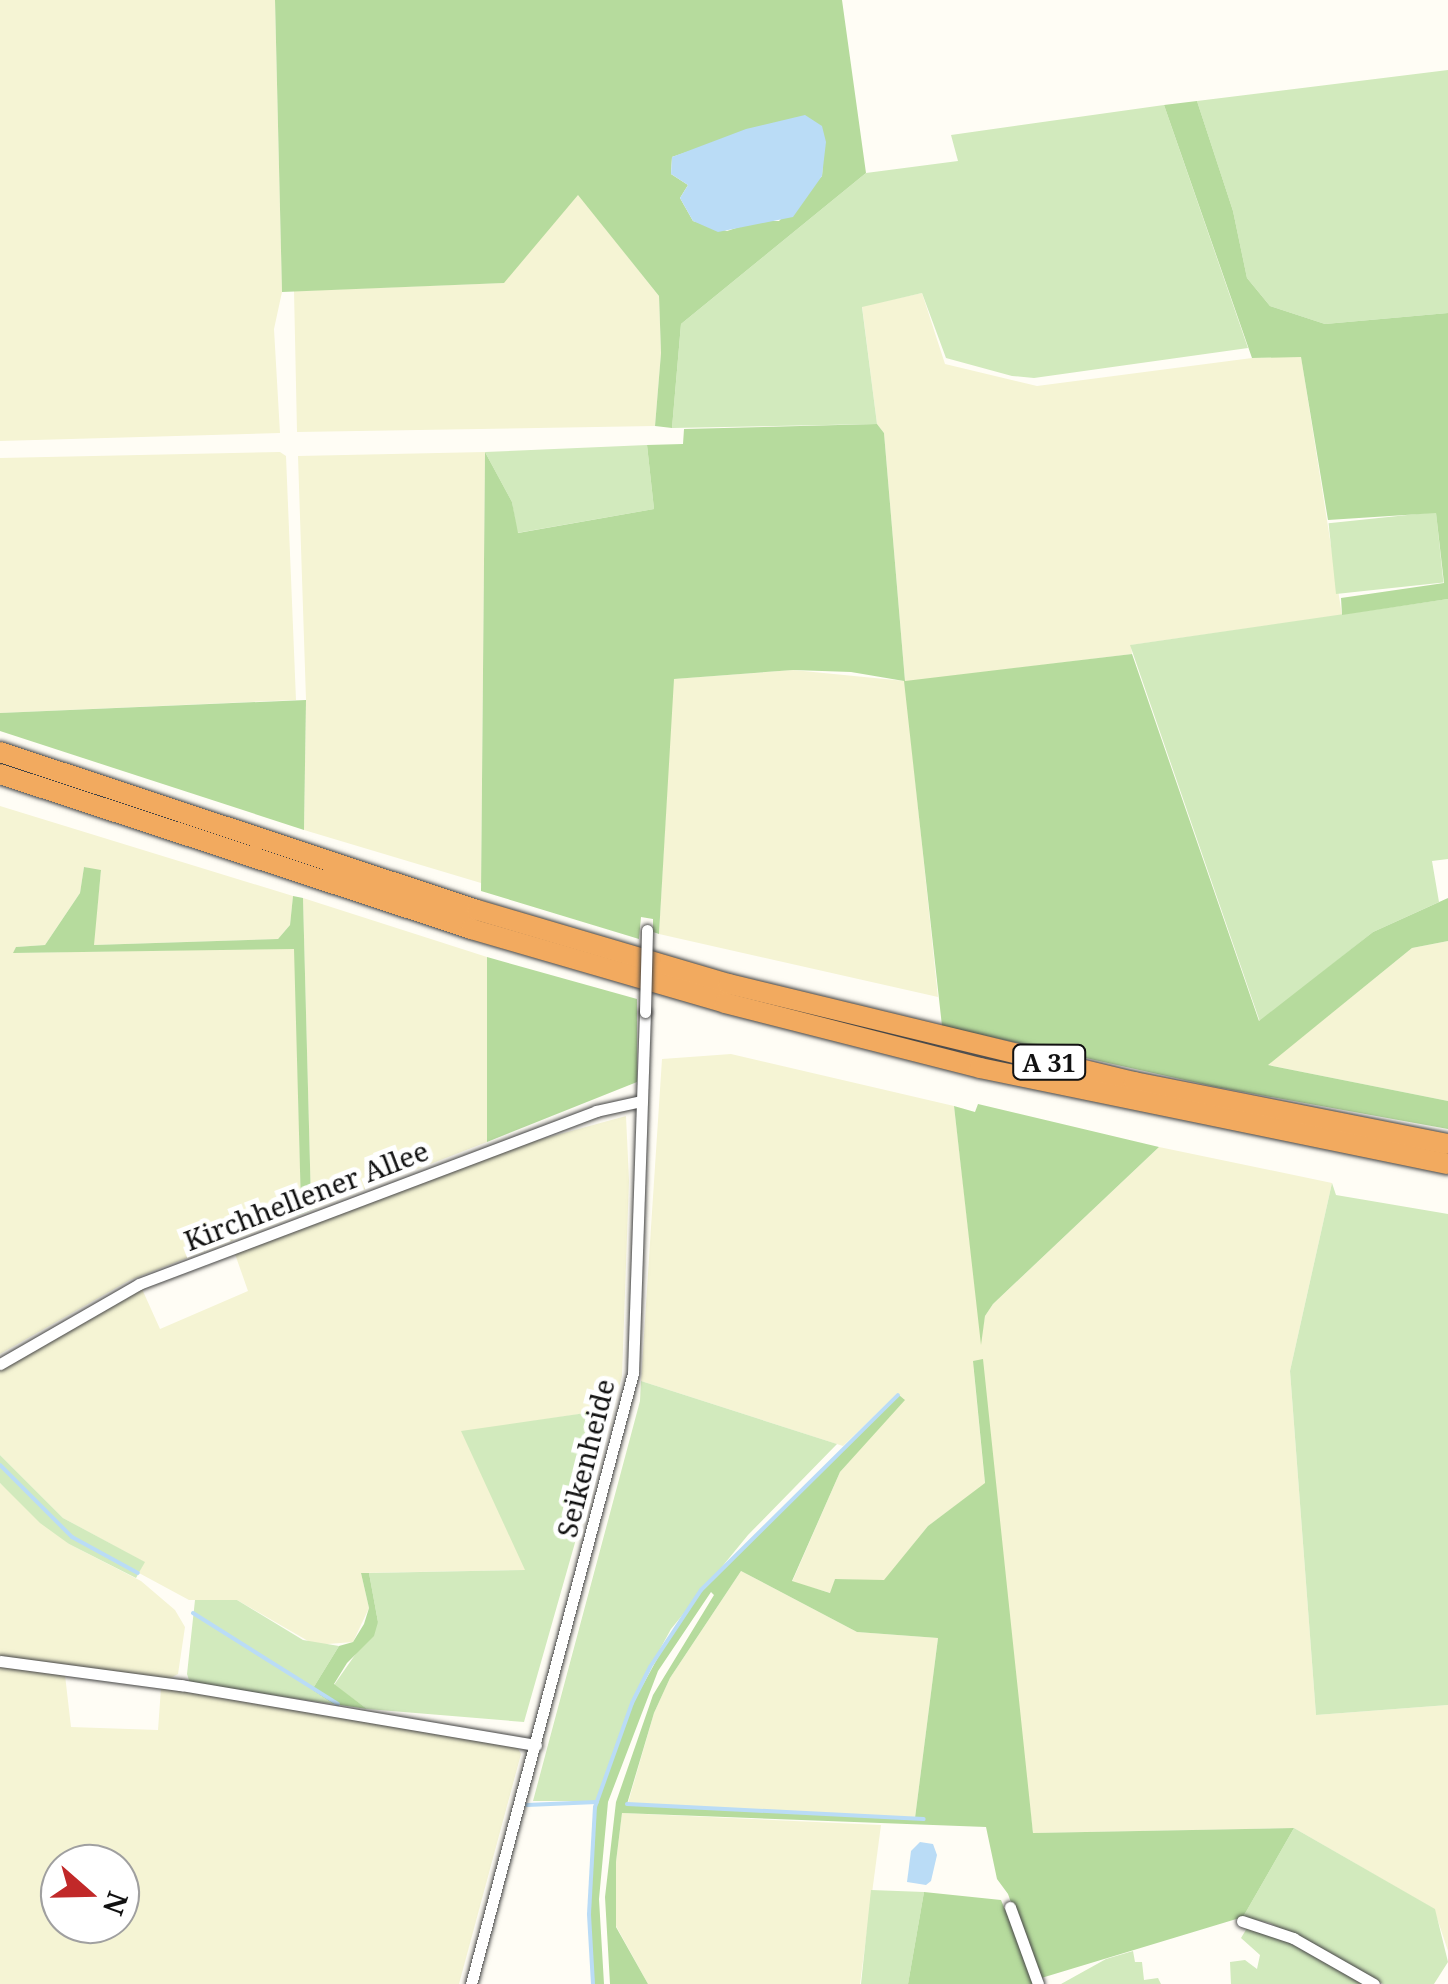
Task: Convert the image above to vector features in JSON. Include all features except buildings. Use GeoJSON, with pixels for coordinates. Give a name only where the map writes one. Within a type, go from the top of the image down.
{"type":"FeatureCollection","features":[{"type":"Feature","properties":{"kind":"highway","name":"A 31"},"geometry":{"type":"LineString","coordinates":[[0,752],[459,904],[729,984],[1134,1082],[1448,1144]]}},
{"type":"Feature","properties":{"kind":"highway","name":"A 31"},"geometry":{"type":"LineString","coordinates":[[0,774],[453,924],[725,1002],[980,1068],[1448,1164]]}},
{"type":"Feature","properties":{"kind":"street","name":"Seikenheide"},"geometry":{"type":"LineString","coordinates":[[470,1984],[633,1374],[647,930]]}},
{"type":"Feature","properties":{"kind":"street","name":"Kirchhellener Allee"},"geometry":{"type":"LineString","coordinates":[[0,1364],[139,1284],[596,1111],[641,1101]]}},
{"type":"Feature","properties":{"kind":"street"},"geometry":{"type":"LineString","coordinates":[[0,1661],[181,1685],[536,1745]]}},
{"type":"Feature","properties":{"kind":"street"},"geometry":{"type":"LineString","coordinates":[[1010,1907],[1038,1984]]}},
{"type":"Feature","properties":{"kind":"street"},"geometry":{"type":"LineString","coordinates":[[1242,1921],[1292,1938],[1374,1984]]}},
{"type":"Feature","properties":{"kind":"green space"},"geometry":{"type":"Polygon","coordinates":[[[0,0],[275,0],[282,292],[274,329],[280,433],[0,441],[0,0]]]}},
{"type":"Feature","properties":{"kind":"green space"},"geometry":{"type":"Polygon","coordinates":[[[275,0],[842,0],[866,173],[681,324],[672,428],[655,426],[661,353],[659,296],[578,195],[504,283],[282,292],[275,0]],[[702,147],[672,157],[671,174],[688,185],[680,198],[693,221],[727,231],[757,221],[779,221],[822,176],[823,159],[702,147]]]}},
{"type":"Feature","properties":{"kind":"green space"},"geometry":{"type":"Polygon","coordinates":[[[1448,70],[1448,313],[1325,324],[1270,306],[1247,278],[1233,211],[1197,101],[1448,70]]]}},
{"type":"Feature","properties":{"kind":"green space"},"geometry":{"type":"Polygon","coordinates":[[[1197,101],[1233,211],[1247,278],[1270,306],[1325,324],[1448,313],[1448,599],[1342,615],[1341,598],[1444,583],[1436,513],[1328,520],[1301,357],[1252,358],[1164,105],[1197,101]]]}},
{"type":"Feature","properties":{"kind":"green space"},"geometry":{"type":"Polygon","coordinates":[[[1164,105],[1248,348],[1034,378],[1012,376],[946,358],[922,293],[862,307],[877,424],[672,428],[681,324],[866,173],[958,161],[951,135],[1164,105]]]}},
{"type":"Feature","properties":{"kind":"green space"},"geometry":{"type":"Polygon","coordinates":[[[578,194],[659,296],[661,353],[655,426],[297,432],[294,291],[503,283],[578,194]]]}},
{"type":"Feature","properties":{"kind":"green space"},"geometry":{"type":"Polygon","coordinates":[[[922,293],[945,364],[1037,386],[1252,358],[1301,356],[1342,615],[1131,645],[1132,654],[905,682],[938,997],[659,934],[673,679],[793,670],[905,681],[884,433],[877,424],[862,306],[922,293]]]}},
{"type":"Feature","properties":{"kind":"green space"},"geometry":{"type":"Polygon","coordinates":[[[877,424],[884,433],[905,681],[1132,654],[1259,1021],[1373,932],[1448,898],[1448,941],[1412,948],[1268,1065],[1448,1101],[1448,1129],[1216,1087],[942,1026],[904,681],[851,672],[793,670],[674,679],[659,934],[653,932],[653,919],[641,917],[639,939],[481,891],[485,452],[512,502],[518,533],[654,509],[647,445],[683,444],[684,429],[877,424]]]}},
{"type":"Feature","properties":{"kind":"green space"},"geometry":{"type":"Polygon","coordinates":[[[647,445],[654,509],[517,533],[512,502],[485,452],[647,445]]]}},
{"type":"Feature","properties":{"kind":"green space"},"geometry":{"type":"Polygon","coordinates":[[[280,452],[286,456],[296,700],[0,713],[0,458],[280,452]]]}},
{"type":"Feature","properties":{"kind":"green space"},"geometry":{"type":"Polygon","coordinates":[[[485,452],[481,883],[304,830],[306,700],[298,456],[485,452]]]}},
{"type":"Feature","properties":{"kind":"green space"},"geometry":{"type":"Polygon","coordinates":[[[1436,512],[1443,583],[1336,594],[1329,523],[1436,512]]]}},
{"type":"Feature","properties":{"kind":"green space"},"geometry":{"type":"Polygon","coordinates":[[[1448,599],[1448,859],[1432,861],[1439,902],[1373,932],[1260,1022],[1130,645],[1448,599]]]}},
{"type":"Feature","properties":{"kind":"green space"},"geometry":{"type":"Polygon","coordinates":[[[306,700],[304,830],[0,731],[0,713],[306,700]]]}},
{"type":"Feature","properties":{"kind":"green space"},"geometry":{"type":"Polygon","coordinates":[[[0,806],[293,896],[290,925],[278,939],[93,945],[101,871],[84,867],[80,893],[45,945],[16,947],[15,953],[295,948],[301,1207],[296,1216],[130,1280],[0,1354],[0,806]]]}},
{"type":"Feature","properties":{"kind":"green space"},"geometry":{"type":"Polygon","coordinates":[[[84,867],[101,870],[94,945],[278,939],[290,925],[293,896],[303,898],[311,1203],[317,1208],[296,1216],[301,1207],[294,949],[13,953],[16,947],[45,945],[80,893],[84,867]]]}},
{"type":"Feature","properties":{"kind":"green space"},"geometry":{"type":"Polygon","coordinates":[[[303,898],[487,957],[487,1142],[317,1208],[311,1204],[303,898]]]}},
{"type":"Feature","properties":{"kind":"green space"},"geometry":{"type":"Polygon","coordinates":[[[1448,941],[1448,1101],[1267,1065],[1412,948],[1448,941]]]}},
{"type":"Feature","properties":{"kind":"green space"},"geometry":{"type":"Polygon","coordinates":[[[487,957],[637,999],[637,1082],[487,1142],[487,957]]]}},
{"type":"Feature","properties":{"kind":"green space"},"geometry":{"type":"Polygon","coordinates":[[[731,1054],[954,1106],[981,1338],[985,1316],[993,1304],[1159,1147],[1332,1183],[1290,1371],[1316,1715],[1448,1705],[1448,1951],[1434,1909],[1294,1828],[1033,1833],[973,1362],[985,1484],[928,1526],[884,1581],[835,1579],[831,1593],[792,1582],[840,1472],[904,1399],[897,1394],[843,1446],[641,1381],[662,1059],[731,1054]]]}},
{"type":"Feature","properties":{"kind":"green space"},"geometry":{"type":"Polygon","coordinates":[[[978,1104],[1159,1147],[993,1304],[985,1316],[981,1345],[954,1106],[975,1112],[978,1104]]]}},
{"type":"Feature","properties":{"kind":"green space"},"geometry":{"type":"Polygon","coordinates":[[[626,1116],[629,1181],[622,1376],[613,1409],[462,1432],[526,1570],[361,1573],[369,1608],[353,1642],[315,1645],[237,1600],[189,1600],[139,1573],[144,1562],[63,1518],[0,1455],[0,1369],[135,1292],[142,1289],[160,1329],[248,1291],[235,1254],[509,1148],[626,1116]]]}},
{"type":"Feature","properties":{"kind":"green space"},"geometry":{"type":"Polygon","coordinates":[[[1332,1183],[1336,1195],[1448,1214],[1448,1705],[1316,1715],[1290,1371],[1332,1183]]]}},
{"type":"Feature","properties":{"kind":"green space"},"geometry":{"type":"Polygon","coordinates":[[[983,1359],[1033,1833],[1294,1828],[1243,1917],[1038,1979],[1008,1894],[997,1879],[986,1827],[622,1813],[616,1862],[616,1927],[648,1984],[610,1984],[605,1897],[616,1802],[653,1695],[714,1595],[711,1592],[658,1671],[608,1802],[599,1899],[604,1984],[594,1984],[589,1916],[596,1807],[633,1703],[673,1630],[702,1590],[899,1395],[905,1400],[840,1472],[792,1581],[830,1593],[835,1579],[884,1580],[928,1526],[985,1483],[973,1361],[983,1359]],[[741,1571],[670,1678],[654,1713],[627,1804],[924,1820],[915,1818],[938,1638],[857,1632],[741,1571]]]}},
{"type":"Feature","properties":{"kind":"green space"},"geometry":{"type":"Polygon","coordinates":[[[641,1381],[837,1444],[748,1535],[671,1629],[631,1702],[598,1801],[533,1801],[640,1401],[641,1381]]]}},
{"type":"Feature","properties":{"kind":"green space"},"geometry":{"type":"Polygon","coordinates":[[[613,1409],[524,1722],[367,1709],[334,1685],[378,1622],[369,1573],[525,1570],[461,1431],[613,1409]]]}},
{"type":"Feature","properties":{"kind":"green space"},"geometry":{"type":"Polygon","coordinates":[[[0,1455],[63,1518],[145,1562],[136,1578],[69,1544],[40,1523],[0,1483],[0,1455]]]}},
{"type":"Feature","properties":{"kind":"green space"},"geometry":{"type":"Polygon","coordinates":[[[0,1483],[69,1544],[141,1581],[175,1610],[185,1627],[178,1674],[167,1680],[0,1656],[0,1483]]]}},
{"type":"Feature","properties":{"kind":"green space"},"geometry":{"type":"Polygon","coordinates":[[[741,1571],[857,1632],[938,1638],[915,1818],[628,1803],[654,1713],[670,1678],[741,1571]]]}},
{"type":"Feature","properties":{"kind":"green space"},"geometry":{"type":"Polygon","coordinates":[[[361,1573],[369,1573],[378,1622],[374,1636],[347,1663],[334,1684],[367,1709],[333,1704],[312,1690],[339,1646],[353,1642],[364,1624],[369,1608],[361,1573]]]}},
{"type":"Feature","properties":{"kind":"green space"},"geometry":{"type":"Polygon","coordinates":[[[195,1600],[237,1600],[303,1640],[339,1646],[312,1690],[333,1704],[190,1683],[187,1674],[195,1600]]]}},
{"type":"Feature","properties":{"kind":"green space"},"geometry":{"type":"Polygon","coordinates":[[[0,1665],[65,1675],[71,1727],[158,1730],[161,1688],[516,1745],[521,1754],[459,1984],[0,1984],[0,1665]]]}},
{"type":"Feature","properties":{"kind":"green space"},"geometry":{"type":"Polygon","coordinates":[[[622,1813],[881,1825],[860,1984],[648,1984],[616,1926],[616,1862],[622,1813]]]}},
{"type":"Feature","properties":{"kind":"green space"},"geometry":{"type":"Polygon","coordinates":[[[1294,1828],[1435,1909],[1448,1962],[1434,1984],[1383,1984],[1270,1923],[1243,1917],[1294,1828]]]}},
{"type":"Feature","properties":{"kind":"green space"},"geometry":{"type":"Polygon","coordinates":[[[871,1890],[924,1892],[908,1984],[861,1984],[871,1890]]]}},
{"type":"Feature","properties":{"kind":"green space"},"geometry":{"type":"Polygon","coordinates":[[[924,1892],[1001,1900],[1036,1984],[908,1984],[924,1892]]]}},
{"type":"Feature","properties":{"kind":"green space"},"geometry":{"type":"Polygon","coordinates":[[[1247,1928],[1272,1933],[1363,1984],[1231,1984],[1230,1962],[1245,1960],[1257,1969],[1260,1955],[1241,1938],[1247,1928]]]}},
{"type":"Feature","properties":{"kind":"green space"},"geometry":{"type":"Polygon","coordinates":[[[1133,1951],[1135,1962],[1142,1962],[1144,1980],[1158,1978],[1161,1984],[1061,1984],[1106,1959],[1133,1951]]]}},
{"type":"Feature","properties":{"kind":"water"},"geometry":{"type":"Polygon","coordinates":[[[805,115],[822,126],[826,142],[822,176],[793,217],[718,232],[693,221],[680,198],[688,185],[671,174],[672,157],[746,129],[805,115]]]}},
{"type":"Feature","properties":{"kind":"water"},"geometry":{"type":"Polygon","coordinates":[[[920,1842],[933,1844],[937,1855],[931,1881],[926,1885],[907,1882],[911,1851],[920,1842]]]}},
{"type":"Feature","properties":{"kind":"waterway"},"geometry":{"type":"LineString","coordinates":[[593,1984],[589,1914],[595,1807],[632,1703],[650,1667],[701,1590],[898,1395]]}},
{"type":"Feature","properties":{"kind":"waterway"},"geometry":{"type":"LineString","coordinates":[[0,1465],[72,1537],[138,1573]]}},
{"type":"Feature","properties":{"kind":"waterway"},"geometry":{"type":"LineString","coordinates":[[193,1613],[338,1704]]}},
{"type":"Feature","properties":{"kind":"waterway"},"geometry":{"type":"LineString","coordinates":[[527,1805],[597,1802]]}},
{"type":"Feature","properties":{"kind":"waterway"},"geometry":{"type":"LineString","coordinates":[[627,1804],[924,1819]]}}]}
